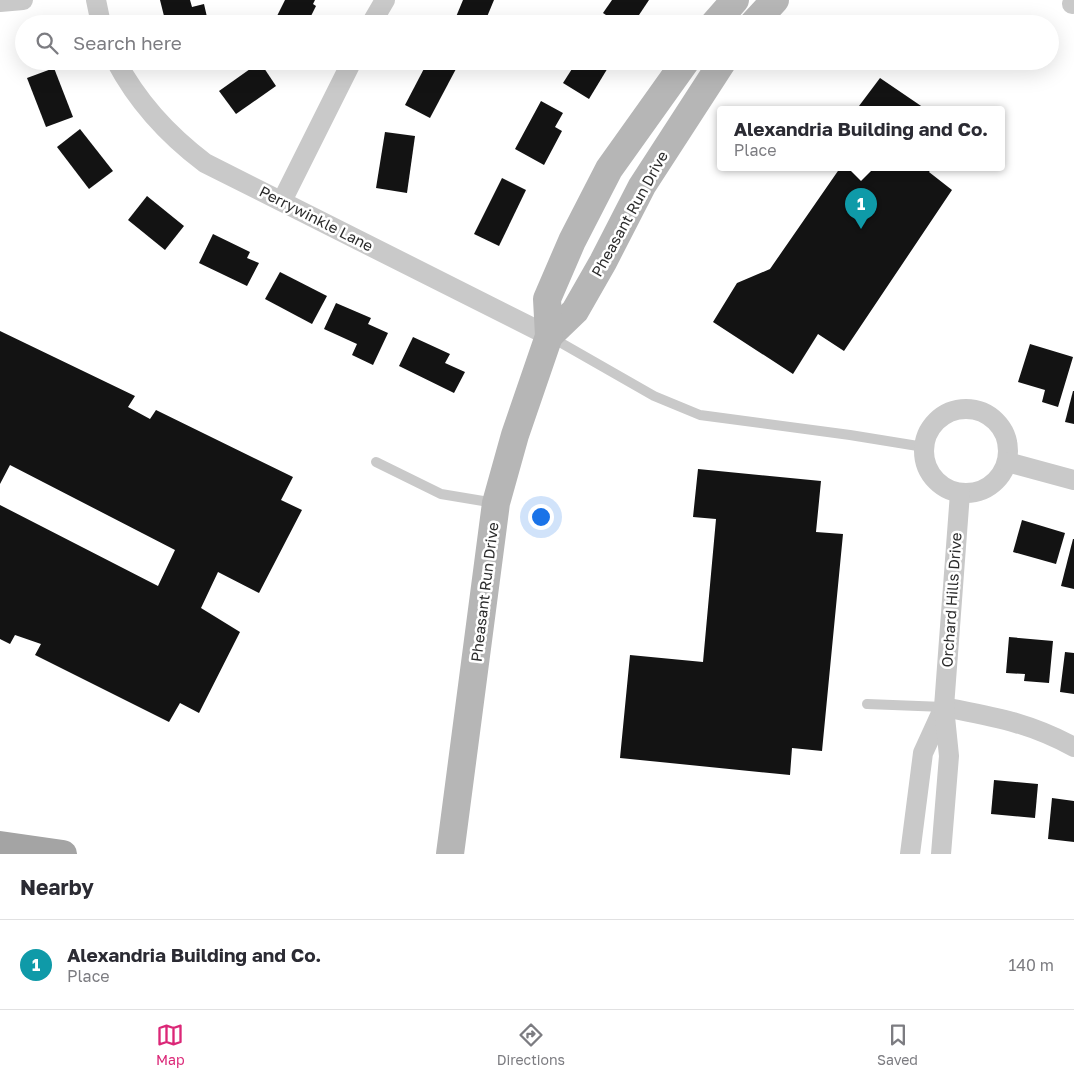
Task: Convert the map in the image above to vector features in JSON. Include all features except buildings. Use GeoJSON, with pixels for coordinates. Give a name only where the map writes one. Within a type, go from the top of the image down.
{"type":"FeatureCollection","features":[{"type":"Feature","properties":{"kind":"main road"},"geometry":{"type":"LineString","coordinates":[[0,845],[26,852],[63,854]]}},
{"type":"Feature","properties":{"kind":"street"},"geometry":{"type":"LineString","coordinates":[[0,2],[23,0]]}},
{"type":"Feature","properties":{"kind":"street"},"geometry":{"type":"LineString","coordinates":[[96,0],[99,15]]}},
{"type":"Feature","properties":{"kind":"street"},"geometry":{"type":"LineString","coordinates":[[376,15],[385,0]]}},
{"type":"Feature","properties":{"kind":"street"},"geometry":{"type":"LineString","coordinates":[[722,15],[735,0]]}},
{"type":"Feature","properties":{"kind":"street"},"geometry":{"type":"LineString","coordinates":[[761,15],[775,0]]}},
{"type":"Feature","properties":{"kind":"street","name":"Perrywinkle Lane"},"geometry":{"type":"LineString","coordinates":[[121,70],[130,87],[176,141],[205,163],[549,336]]}},
{"type":"Feature","properties":{"kind":"street"},"geometry":{"type":"LineString","coordinates":[[282,201],[348,70]]}},
{"type":"Feature","properties":{"kind":"street","name":"Pheasant Run Drive"},"geometry":{"type":"LineString","coordinates":[[450,854],[496,503],[515,435],[549,336],[547,299],[572,241],[609,169],[680,70]]}},
{"type":"Feature","properties":{"kind":"street","name":"Pheasant Run Drive"},"geometry":{"type":"LineString","coordinates":[[549,336],[575,311],[603,262],[642,186],[717,70]]}},
{"type":"Feature","properties":{"kind":"street"},"geometry":{"type":"LineString","coordinates":[[962,408],[974,409],[985,413],[1003,428],[1009,450],[1007,462],[997,480],[990,486],[971,493],[960,493],[943,486],[930,473],[924,456],[926,436],[940,417],[962,408]]}},
{"type":"Feature","properties":{"kind":"street"},"geometry":{"type":"LineString","coordinates":[[1007,462],[1074,480]]}},
{"type":"Feature","properties":{"kind":"street","name":"Orchard Hills Drive"},"geometry":{"type":"LineString","coordinates":[[943,850],[949,756],[944,708],[960,493]]}},
{"type":"Feature","properties":{"kind":"street"},"geometry":{"type":"LineString","coordinates":[[944,708],[1014,721],[1052,735],[1074,748]]}},
{"type":"Feature","properties":{"kind":"street","name":"Orchard Hills Drive"},"geometry":{"type":"LineString","coordinates":[[909,851],[922,753],[944,708]]}},
{"type":"Feature","properties":{"kind":"lane"},"geometry":{"type":"LineString","coordinates":[[549,336],[654,396],[700,415],[924,447]]}},
{"type":"Feature","properties":{"kind":"lane"},"geometry":{"type":"LineString","coordinates":[[376,462],[440,494],[496,503]]}},
{"type":"Feature","properties":{"kind":"lane"},"geometry":{"type":"LineString","coordinates":[[867,704],[944,708]]}},
{"type":"Feature","properties":{"kind":"place","name":"Alexandria Building and Co."},"geometry":{"type":"Point","coordinates":[861,229]}}]}
